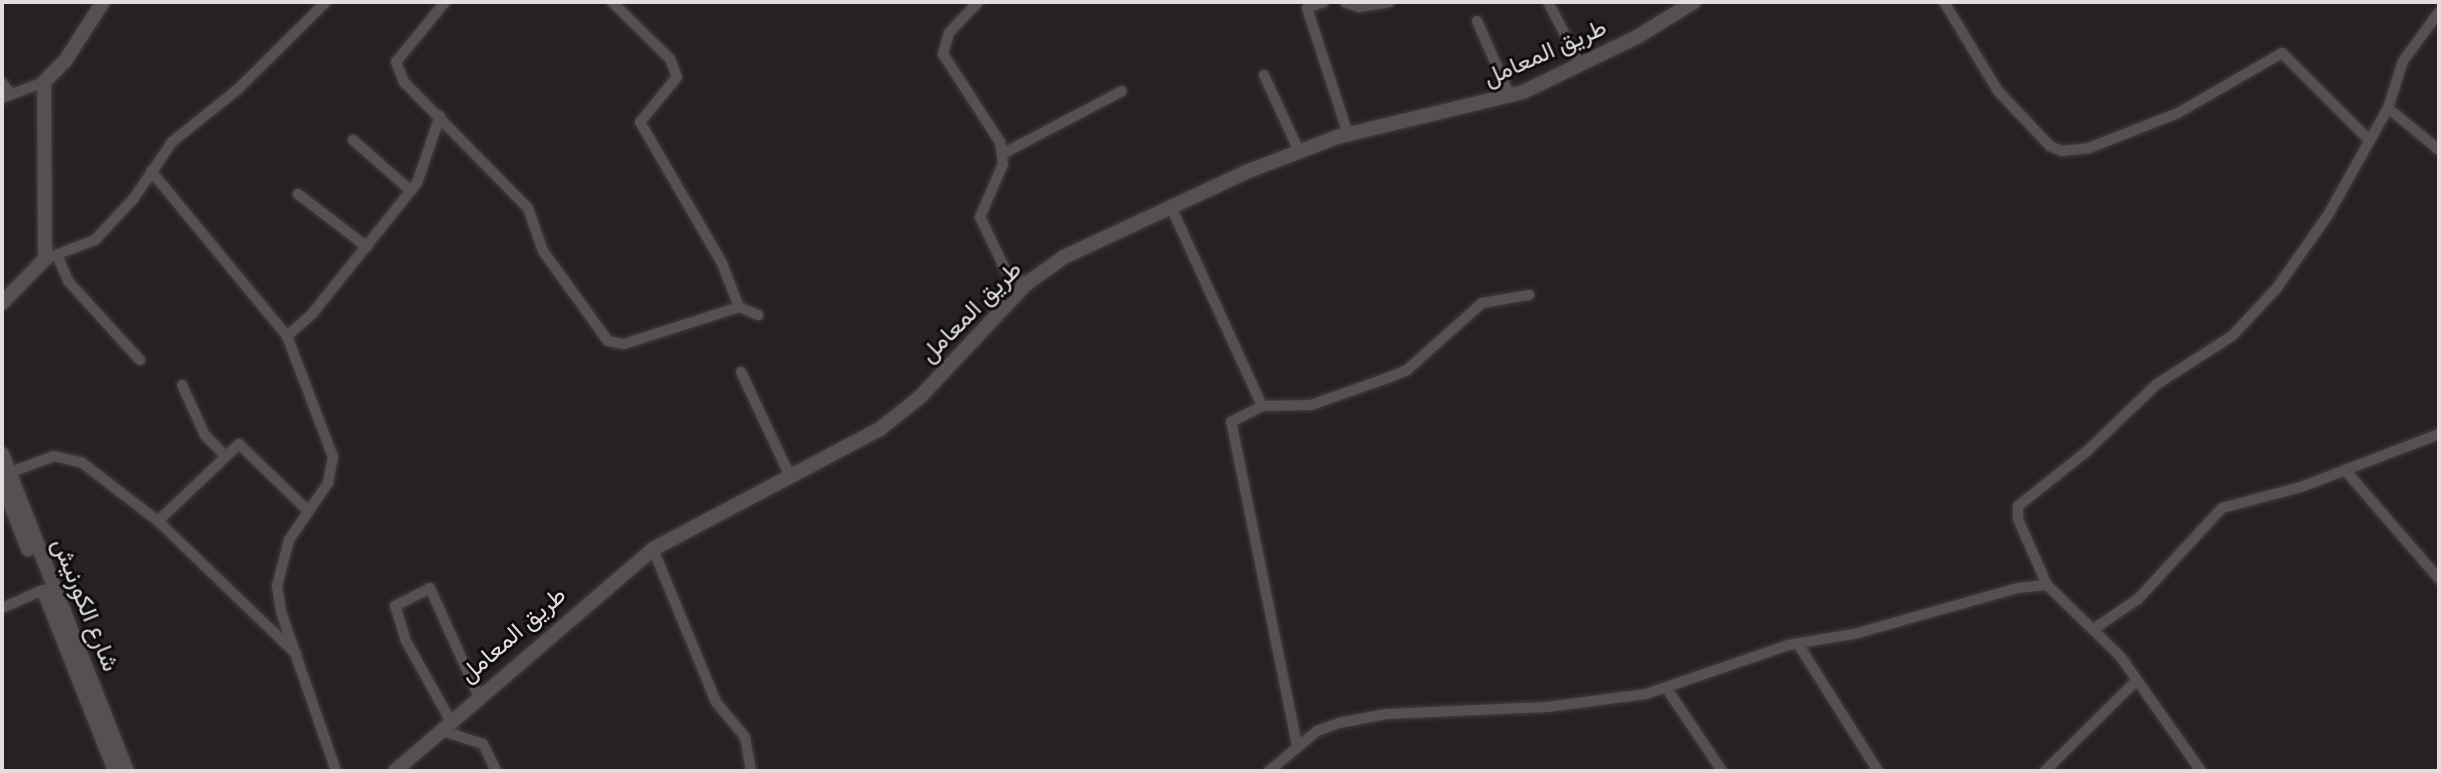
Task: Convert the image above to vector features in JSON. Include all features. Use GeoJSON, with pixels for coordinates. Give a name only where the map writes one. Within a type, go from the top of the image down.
{"type":"FeatureCollection","features":[{"type":"Feature","properties":{"kind":"main road"},"geometry":{"type":"LineString","coordinates":[[2,303],[51,258],[44,82],[65,61],[103,2]]}},
{"type":"Feature","properties":{"kind":"main road","name":"طريق المعامل"},"geometry":{"type":"LineString","coordinates":[[395,771],[478,695],[653,549],[880,429],[949,368],[1026,284],[1064,257],[1299,151],[1348,134],[1510,96],[1581,65],[1694,2]]}},
{"type":"Feature","properties":{"kind":"main road","name":"شارع الكورنيش"},"geometry":{"type":"LineString","coordinates":[[2,454],[6,478],[43,590],[115,771]]}},
{"type":"Feature","properties":{"kind":"main road","name":"شارع الكورنيش"},"geometry":{"type":"LineString","coordinates":[[6,478],[127,771]]}},
{"type":"Feature","properties":{"kind":"street"},"geometry":{"type":"LineString","coordinates":[[140,360],[68,281],[51,258],[95,240],[172,142],[237,90],[326,2]]}},
{"type":"Feature","properties":{"kind":"street"},"geometry":{"type":"LineString","coordinates":[[444,2],[396,62],[404,82],[528,208],[543,251],[608,341],[624,344],[739,307],[758,315]]}},
{"type":"Feature","properties":{"kind":"street"},"geometry":{"type":"LineString","coordinates":[[612,2],[670,59],[677,77],[640,122],[722,263],[739,307]]}},
{"type":"Feature","properties":{"kind":"street"},"geometry":{"type":"LineString","coordinates":[[978,2],[949,33],[943,54],[1004,153]]}},
{"type":"Feature","properties":{"kind":"street"},"geometry":{"type":"LineString","coordinates":[[1324,2],[1307,8],[1348,134]]}},
{"type":"Feature","properties":{"kind":"street"},"geometry":{"type":"LineString","coordinates":[[1345,2],[1359,7],[1390,2]]}},
{"type":"Feature","properties":{"kind":"street"},"geometry":{"type":"LineString","coordinates":[[1548,2],[1581,65]]}},
{"type":"Feature","properties":{"kind":"street"},"geometry":{"type":"LineString","coordinates":[[1944,2],[1998,91],[2050,146],[2062,151],[2089,148],[2178,113],[2282,53],[2370,141]]}},
{"type":"Feature","properties":{"kind":"street"},"geometry":{"type":"LineString","coordinates":[[2201,771],[2137,680],[2095,628],[2047,585],[2018,519],[2018,506],[2086,452],[2157,384],[2221,344],[2252,317],[2316,234],[2388,108],[2403,61],[2439,12]]}},
{"type":"Feature","properties":{"kind":"street"},"geometry":{"type":"LineString","coordinates":[[1477,22],[1510,96]]}},
{"type":"Feature","properties":{"kind":"street"},"geometry":{"type":"LineString","coordinates":[[1264,75],[1299,151]]}},
{"type":"Feature","properties":{"kind":"street"},"geometry":{"type":"LineString","coordinates":[[2,83],[7,96],[44,82]]}},
{"type":"Feature","properties":{"kind":"street"},"geometry":{"type":"LineString","coordinates":[[1026,284],[1005,270],[979,217],[1004,153],[1122,91]]}},
{"type":"Feature","properties":{"kind":"street"},"geometry":{"type":"LineString","coordinates":[[2388,108],[2439,150]]}},
{"type":"Feature","properties":{"kind":"street"},"geometry":{"type":"LineString","coordinates":[[287,336],[366,247],[411,191],[440,116]]}},
{"type":"Feature","properties":{"kind":"street"},"geometry":{"type":"LineString","coordinates":[[353,140],[411,191]]}},
{"type":"Feature","properties":{"kind":"street"},"geometry":{"type":"LineString","coordinates":[[151,171],[287,336],[333,457],[328,483],[307,510],[289,541],[277,586],[336,771]]}},
{"type":"Feature","properties":{"kind":"street"},"geometry":{"type":"LineString","coordinates":[[298,194],[366,247]]}},
{"type":"Feature","properties":{"kind":"street"},"geometry":{"type":"LineString","coordinates":[[1171,207],[1262,406]]}},
{"type":"Feature","properties":{"kind":"street"},"geometry":{"type":"LineString","coordinates":[[1297,745],[1231,422],[1262,406],[1311,405],[1407,370],[1482,303],[1529,295]]}},
{"type":"Feature","properties":{"kind":"street"},"geometry":{"type":"LineString","coordinates":[[741,372],[790,476]]}},
{"type":"Feature","properties":{"kind":"street"},"geometry":{"type":"LineString","coordinates":[[182,385],[205,435],[226,457]]}},
{"type":"Feature","properties":{"kind":"street"},"geometry":{"type":"LineString","coordinates":[[2095,628],[2138,599],[2222,508],[2345,470],[2439,434]]}},
{"type":"Feature","properties":{"kind":"street"},"geometry":{"type":"LineString","coordinates":[[158,521],[239,444],[307,510]]}},
{"type":"Feature","properties":{"kind":"street"},"geometry":{"type":"LineString","coordinates":[[6,478],[40,459],[68,457],[93,469],[158,521],[299,657]]}},
{"type":"Feature","properties":{"kind":"street"},"geometry":{"type":"LineString","coordinates":[[2345,470],[2439,579]]}},
{"type":"Feature","properties":{"kind":"street"},"geometry":{"type":"LineString","coordinates":[[653,549],[716,702],[745,737],[751,771]]}},
{"type":"Feature","properties":{"kind":"street"},"geometry":{"type":"LineString","coordinates":[[1269,771],[1317,730],[1386,714],[1547,707],[1668,689],[1798,644],[2047,585]]}},
{"type":"Feature","properties":{"kind":"street"},"geometry":{"type":"LineString","coordinates":[[478,695],[430,588],[395,606],[406,642],[445,725],[483,744],[496,771]]}},
{"type":"Feature","properties":{"kind":"street"},"geometry":{"type":"LineString","coordinates":[[2,608],[43,590]]}},
{"type":"Feature","properties":{"kind":"street"},"geometry":{"type":"LineString","coordinates":[[1798,644],[1878,771]]}},
{"type":"Feature","properties":{"kind":"street"},"geometry":{"type":"LineString","coordinates":[[2045,771],[2137,680]]}},
{"type":"Feature","properties":{"kind":"street"},"geometry":{"type":"LineString","coordinates":[[1668,689],[1723,771]]}}]}
